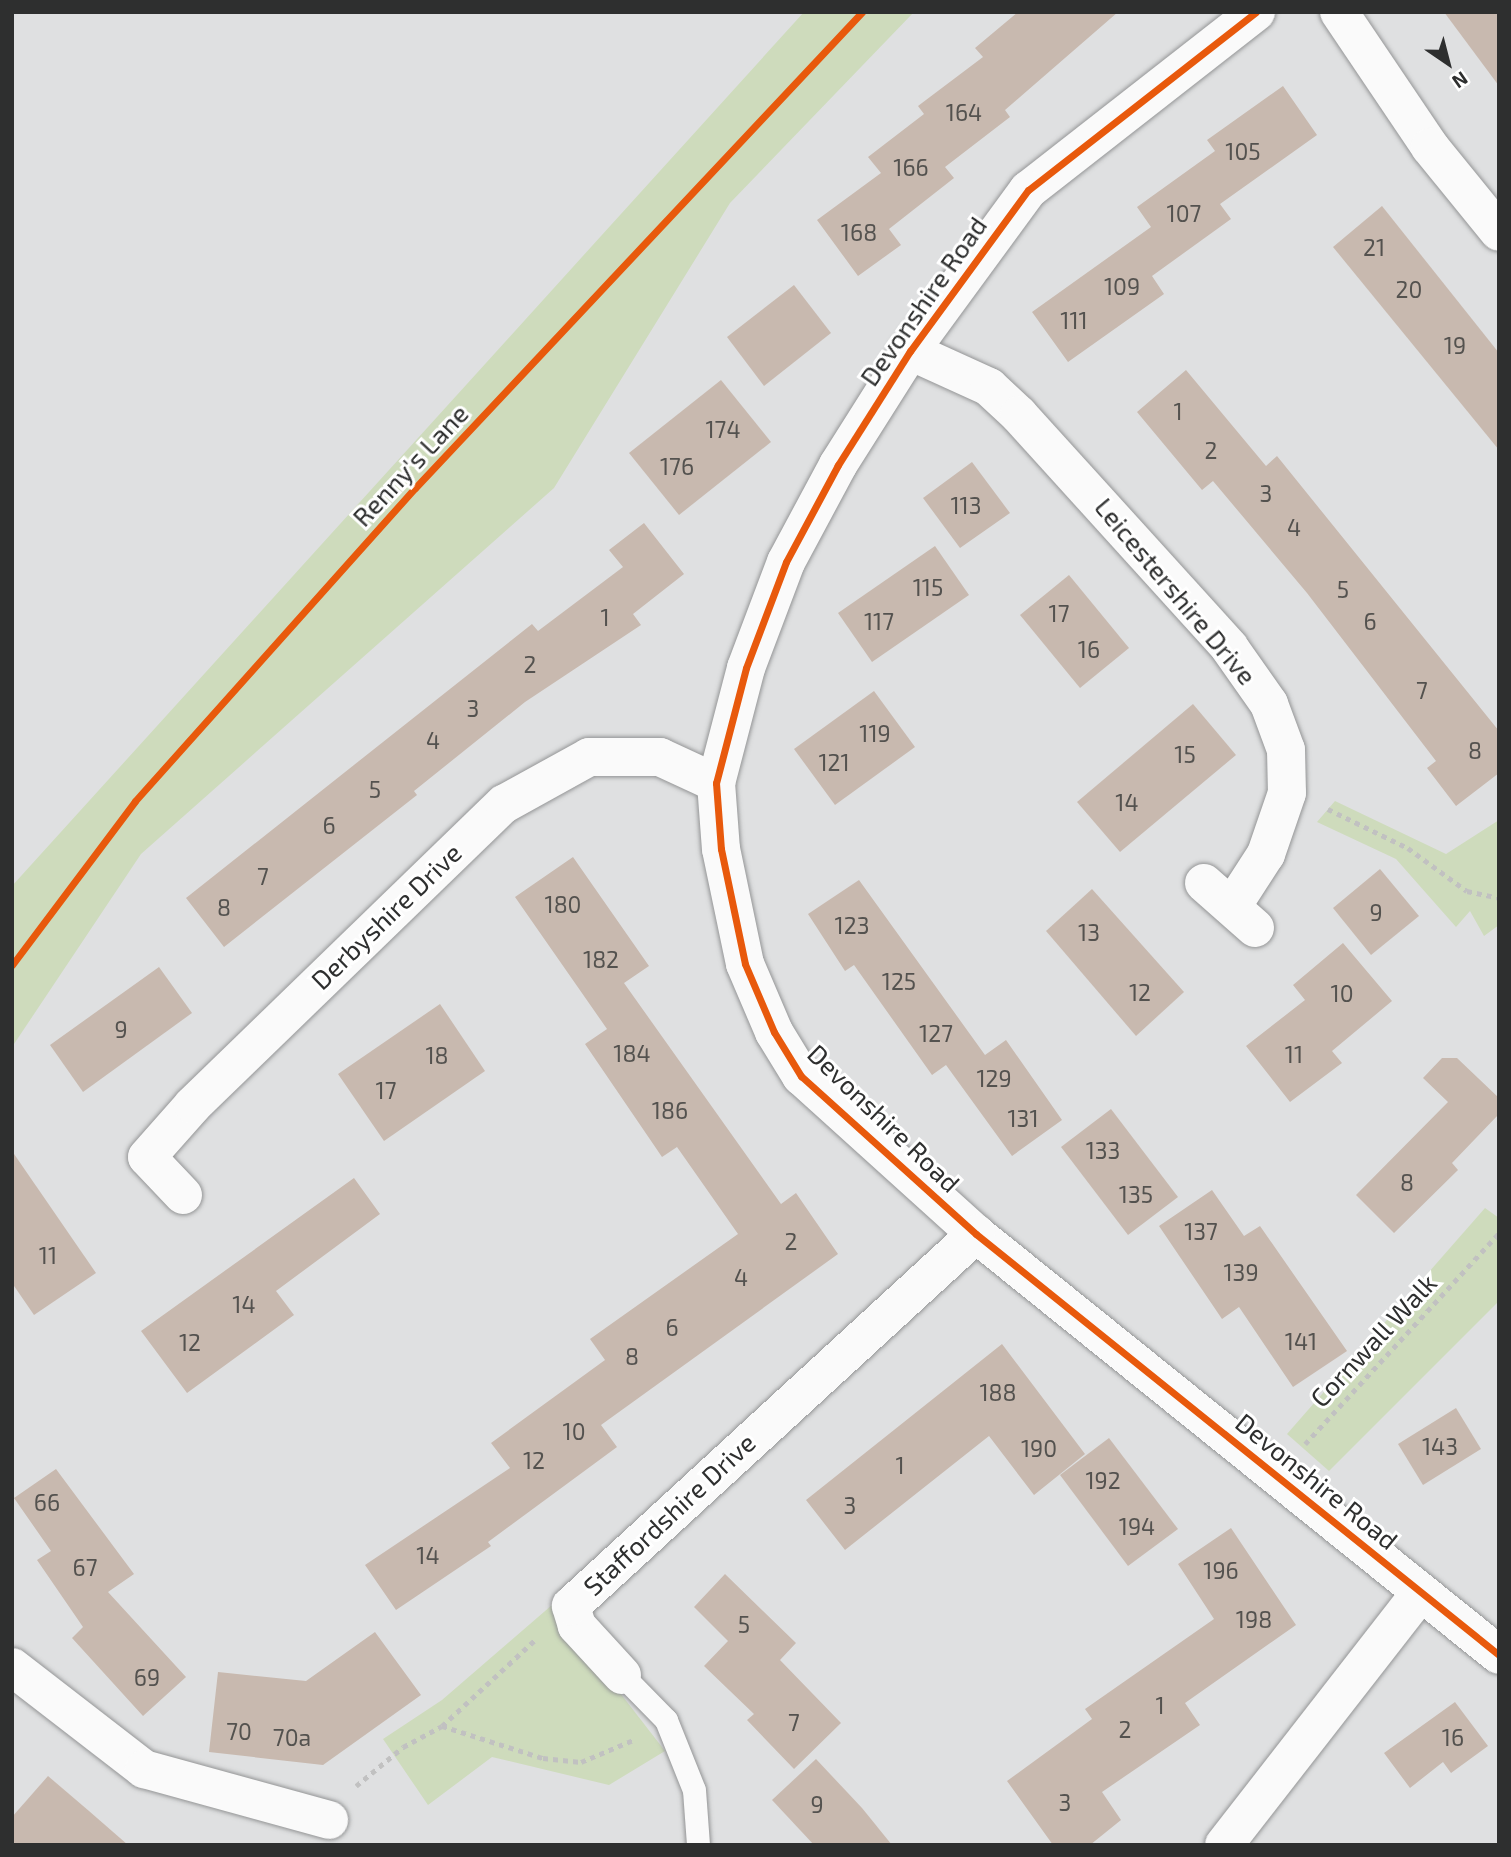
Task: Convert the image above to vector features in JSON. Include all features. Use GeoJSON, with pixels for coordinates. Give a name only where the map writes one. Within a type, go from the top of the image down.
{"type":"FeatureCollection","features":[{"type":"Feature","properties":{"kind":"street","name":"Devonshire Road"},"geometry":{"type":"LineString","coordinates":[[1256,12],[1028,190],[910,351],[838,465],[786,562],[746,668],[716,783],[721,849],[745,964],[774,1032],[801,1076],[976,1234],[1499,1655]]}},
{"type":"Feature","properties":{"kind":"street"},"geometry":{"type":"LineString","coordinates":[[1339,12],[1430,147],[1499,232]]}},
{"type":"Feature","properties":{"kind":"street","name":"Leicestershire Drive"},"geometry":{"type":"LineString","coordinates":[[910,351],[989,387],[1009,406],[1102,501],[1229,647],[1269,704],[1286,750],[1287,793],[1266,854],[1231,905]]}},
{"type":"Feature","properties":{"kind":"street","name":"Derbyshire Drive"},"geometry":{"type":"LineString","coordinates":[[183,1195],[147,1157],[193,1105],[504,804],[589,757],[660,757],[716,783]]}},
{"type":"Feature","properties":{"kind":"street","name":"Staffordshire Drive"},"geometry":{"type":"LineString","coordinates":[[622,1675],[577,1626],[571,1606],[976,1234]]}},
{"type":"Feature","properties":{"kind":"street"},"geometry":{"type":"LineString","coordinates":[[1224,1845],[1420,1593]]}},
{"type":"Feature","properties":{"kind":"street"},"geometry":{"type":"LineString","coordinates":[[12,1667],[144,1769],[334,1819]]}},
{"type":"Feature","properties":{"kind":"lane","name":"Staffordshire Drive"},"geometry":{"type":"LineString","coordinates":[[622,1675],[666,1720],[694,1790],[698,1845]]}},
{"type":"Feature","properties":{"kind":"path"},"geometry":{"type":"LineString","coordinates":[[1287,793],[1362,822],[1466,891],[1499,898]]}},
{"type":"Feature","properties":{"kind":"path"},"geometry":{"type":"LineString","coordinates":[[334,1819],[403,1747],[442,1726],[571,1606]]}},
{"type":"Feature","properties":{"kind":"path"},"geometry":{"type":"LineString","coordinates":[[442,1726],[543,1758],[581,1762],[620,1748],[666,1720]]}},
{"type":"Feature","properties":{"kind":"green space"},"geometry":{"type":"Polygon","coordinates":[[[804,12],[914,12],[730,203],[554,488],[141,854],[12,1047],[12,886],[804,12]]]}},
{"type":"Feature","properties":{"kind":"green space"},"geometry":{"type":"Polygon","coordinates":[[[1335,801],[1446,854],[1499,820],[1499,925],[1484,936],[1470,911],[1456,927],[1396,859],[1317,822],[1335,801]]]}},
{"type":"Feature","properties":{"kind":"green space"},"geometry":{"type":"Polygon","coordinates":[[[1485,1208],[1499,1218],[1499,1301],[1329,1471],[1287,1434],[1485,1208]]]}},
{"type":"Feature","properties":{"kind":"green space"},"geometry":{"type":"Polygon","coordinates":[[[552,1605],[665,1751],[609,1785],[492,1757],[428,1805],[383,1739],[442,1700],[552,1605]]]}},
{"type":"Feature","properties":{"kind":"building"},"geometry":{"type":"Polygon","coordinates":[[[1018,12],[1118,12],[1005,110],[1010,117],[945,167],[954,178],[889,229],[901,245],[858,276],[817,220],[881,173],[868,157],[924,114],[918,106],[983,57],[975,48],[1018,12]]]}},
{"type":"Feature","properties":{"kind":"building"},"geometry":{"type":"Polygon","coordinates":[[[1444,12],[1499,12],[1499,86],[1444,12]]]}},
{"type":"Feature","properties":{"kind":"building"},"geometry":{"type":"Polygon","coordinates":[[[1283,86],[1317,135],[1220,204],[1231,219],[1152,276],[1164,294],[1068,362],[1032,312],[1151,227],[1137,207],[1215,151],[1207,140],[1283,86]]]}},
{"type":"Feature","properties":{"kind":"building"},"geometry":{"type":"Polygon","coordinates":[[[1382,206],[1499,353],[1499,450],[1333,247],[1382,206]]]}},
{"type":"Feature","properties":{"kind":"building"},"geometry":{"type":"Polygon","coordinates":[[[794,285],[831,333],[764,386],[727,337],[794,285]]]}},
{"type":"Feature","properties":{"kind":"building"},"geometry":{"type":"Polygon","coordinates":[[[1186,370],[1266,466],[1277,456],[1499,731],[1499,773],[1456,806],[1427,768],[1436,761],[1307,593],[1213,481],[1202,490],[1137,412],[1186,370]]]}},
{"type":"Feature","properties":{"kind":"building"},"geometry":{"type":"Polygon","coordinates":[[[721,380],[771,442],[679,515],[629,453],[721,380]]]}},
{"type":"Feature","properties":{"kind":"building"},"geometry":{"type":"Polygon","coordinates":[[[972,462],[1010,513],[960,548],[923,498],[972,462]]]}},
{"type":"Feature","properties":{"kind":"building"},"geometry":{"type":"Polygon","coordinates":[[[644,523],[684,574],[633,614],[641,625],[525,702],[414,791],[417,795],[224,947],[186,898],[532,624],[538,631],[623,567],[609,550],[644,523]]]}},
{"type":"Feature","properties":{"kind":"building"},"geometry":{"type":"Polygon","coordinates":[[[935,546],[969,595],[872,662],[838,613],[935,546]]]}},
{"type":"Feature","properties":{"kind":"building"},"geometry":{"type":"Polygon","coordinates":[[[1069,575],[1129,648],[1080,688],[1020,615],[1069,575]]]}},
{"type":"Feature","properties":{"kind":"building"},"geometry":{"type":"Polygon","coordinates":[[[874,691],[915,747],[835,805],[794,749],[874,691]]]}},
{"type":"Feature","properties":{"kind":"building"},"geometry":{"type":"Polygon","coordinates":[[[1193,704],[1236,755],[1120,852],[1077,802],[1193,704]]]}},
{"type":"Feature","properties":{"kind":"building"},"geometry":{"type":"Polygon","coordinates":[[[573,857],[649,966],[624,983],[781,1204],[796,1193],[838,1254],[601,1425],[617,1447],[488,1542],[491,1546],[396,1610],[365,1565],[510,1468],[491,1443],[605,1360],[590,1339],[738,1234],[677,1147],[662,1157],[585,1044],[607,1029],[515,897],[573,857]]]}},
{"type":"Feature","properties":{"kind":"building"},"geometry":{"type":"Polygon","coordinates":[[[1380,869],[1419,916],[1371,955],[1333,908],[1380,869]]]}},
{"type":"Feature","properties":{"kind":"building"},"geometry":{"type":"Polygon","coordinates":[[[859,880],[985,1055],[1006,1040],[1062,1120],[1012,1156],[946,1065],[932,1075],[854,965],[845,971],[808,914],[859,880]]]}},
{"type":"Feature","properties":{"kind":"building"},"geometry":{"type":"Polygon","coordinates":[[[1092,889],[1184,992],[1136,1036],[1046,931],[1092,889]]]}},
{"type":"Feature","properties":{"kind":"building"},"geometry":{"type":"Polygon","coordinates":[[[1343,943],[1392,1001],[1332,1051],[1342,1063],[1290,1102],[1246,1046],[1305,1000],[1293,985],[1343,943]]]}},
{"type":"Feature","properties":{"kind":"building"},"geometry":{"type":"Polygon","coordinates":[[[159,967],[192,1013],[83,1092],[50,1045],[159,967]]]}},
{"type":"Feature","properties":{"kind":"building"},"geometry":{"type":"Polygon","coordinates":[[[440,1004],[485,1071],[384,1141],[338,1074],[440,1004]]]}},
{"type":"Feature","properties":{"kind":"building"},"geometry":{"type":"Polygon","coordinates":[[[1442,1058],[1457,1058],[1499,1098],[1499,1114],[1452,1163],[1458,1170],[1394,1233],[1356,1195],[1448,1102],[1423,1078],[1442,1058]]]}},
{"type":"Feature","properties":{"kind":"building"},"geometry":{"type":"Polygon","coordinates":[[[1111,1109],[1178,1197],[1128,1235],[1061,1147],[1111,1109]]]}},
{"type":"Feature","properties":{"kind":"building"},"geometry":{"type":"Polygon","coordinates":[[[12,1151],[96,1273],[34,1315],[12,1283],[12,1151]]]}},
{"type":"Feature","properties":{"kind":"building"},"geometry":{"type":"Polygon","coordinates":[[[354,1178],[380,1214],[276,1291],[294,1315],[187,1393],[141,1331],[354,1178]]]}},
{"type":"Feature","properties":{"kind":"building"},"geometry":{"type":"Polygon","coordinates":[[[1212,1190],[1244,1236],[1260,1226],[1347,1351],[1293,1387],[1239,1307],[1222,1319],[1159,1226],[1212,1190]]]}},
{"type":"Feature","properties":{"kind":"building"},"geometry":{"type":"Polygon","coordinates":[[[1002,1344],[1085,1454],[1034,1495],[989,1436],[845,1550],[806,1500],[1002,1344]]]}},
{"type":"Feature","properties":{"kind":"building"},"geometry":{"type":"Polygon","coordinates":[[[1456,1408],[1481,1449],[1423,1485],[1398,1444],[1456,1408]]]}},
{"type":"Feature","properties":{"kind":"building"},"geometry":{"type":"Polygon","coordinates":[[[1109,1438],[1178,1529],[1128,1566],[1060,1475],[1109,1438]]]}},
{"type":"Feature","properties":{"kind":"building"},"geometry":{"type":"Polygon","coordinates":[[[56,1469],[134,1574],[108,1592],[186,1677],[143,1716],[72,1638],[83,1627],[37,1560],[51,1551],[14,1498],[56,1469]]]}},
{"type":"Feature","properties":{"kind":"building"},"geometry":{"type":"Polygon","coordinates":[[[1231,1528],[1296,1625],[1185,1703],[1200,1725],[1102,1792],[1121,1820],[1090,1845],[1053,1845],[1007,1781],[1092,1719],[1085,1709],[1214,1619],[1178,1564],[1231,1528]]]}},
{"type":"Feature","properties":{"kind":"building"},"geometry":{"type":"Polygon","coordinates":[[[725,1574],[796,1643],[780,1660],[841,1723],[794,1769],[747,1720],[754,1714],[704,1666],[728,1641],[694,1607],[725,1574]]]}},
{"type":"Feature","properties":{"kind":"building"},"geometry":{"type":"Polygon","coordinates":[[[375,1632],[421,1695],[323,1765],[209,1752],[218,1672],[306,1681],[375,1632]]]}},
{"type":"Feature","properties":{"kind":"building"},"geometry":{"type":"Polygon","coordinates":[[[1455,1702],[1488,1746],[1451,1773],[1443,1762],[1410,1788],[1384,1753],[1455,1702]]]}},
{"type":"Feature","properties":{"kind":"building"},"geometry":{"type":"Polygon","coordinates":[[[816,1759],[892,1845],[814,1845],[772,1800],[816,1759]]]}},
{"type":"Feature","properties":{"kind":"building"},"geometry":{"type":"Polygon","coordinates":[[[48,1776],[128,1845],[12,1845],[12,1817],[48,1776]]]}},
{"type":"Feature","properties":{"kind":"cycle path","name":"Renny's Lane"},"geometry":{"type":"LineString","coordinates":[[12,965],[135,801],[415,488],[862,12]]}},
{"type":"Feature","properties":{"kind":"cycle path"},"geometry":{"type":"LineString","coordinates":[[1256,12],[1028,190],[910,351],[838,465],[786,562],[746,668],[716,783],[721,849],[745,964],[774,1032],[801,1076],[976,1234],[1499,1655]]}}]}
